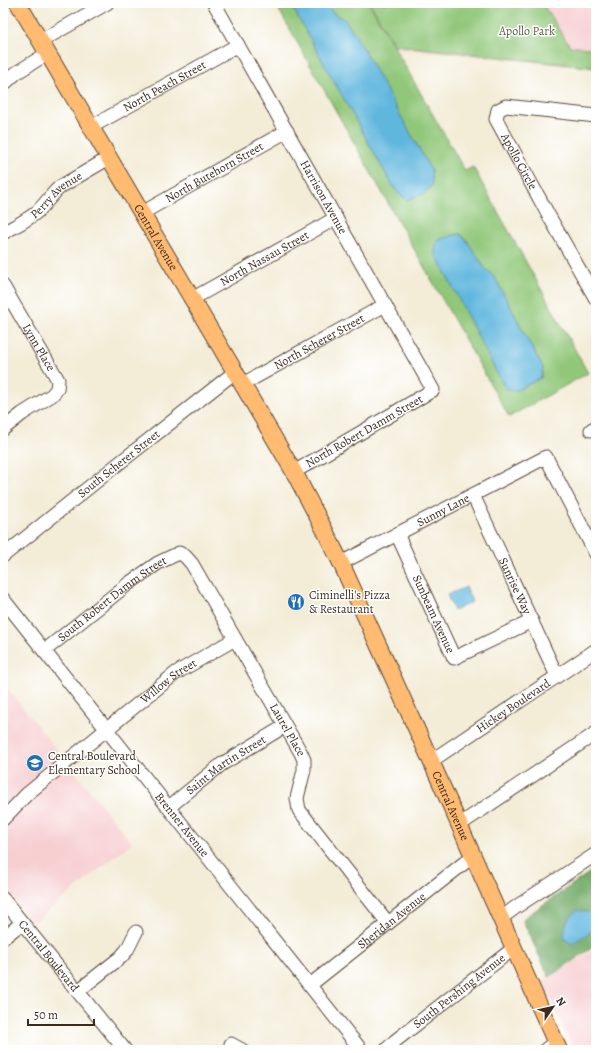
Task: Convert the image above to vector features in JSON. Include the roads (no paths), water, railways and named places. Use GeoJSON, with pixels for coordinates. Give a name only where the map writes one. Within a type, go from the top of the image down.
{"type":"FeatureCollection","features":[{"type":"Feature","properties":{"kind":"main road","name":"Central Avenue"},"geometry":{"type":"LineString","coordinates":[[18,3],[192,299],[243,378],[324,529],[431,761],[514,948],[553,1047]]}},
{"type":"Feature","properties":{"kind":"street"},"geometry":{"type":"LineString","coordinates":[[3,85],[44,47],[107,3]]}},
{"type":"Feature","properties":{"kind":"street","name":"Harrison Avenue"},"geometry":{"type":"LineString","coordinates":[[214,3],[433,390]]}},
{"type":"Feature","properties":{"kind":"street","name":"North Peach Street"},"geometry":{"type":"LineString","coordinates":[[91,127],[238,45]]}},
{"type":"Feature","properties":{"kind":"street","name":"Apollo Circle"},"geometry":{"type":"LineString","coordinates":[[596,116],[506,106],[498,110],[496,119],[596,299]]}},
{"type":"Feature","properties":{"kind":"street","name":"North Butehorn Street"},"geometry":{"type":"LineString","coordinates":[[142,213],[287,131]]}},
{"type":"Feature","properties":{"kind":"street","name":"Perry Avenue"},"geometry":{"type":"LineString","coordinates":[[3,233],[39,210],[60,187],[109,158]]}},
{"type":"Feature","properties":{"kind":"street","name":"North Nassau Street"},"geometry":{"type":"LineString","coordinates":[[192,299],[336,218]]}},
{"type":"Feature","properties":{"kind":"street","name":"Lynn Place"},"geometry":{"type":"LineString","coordinates":[[3,286],[58,380],[57,389],[52,396],[22,414],[3,429]]}},
{"type":"Feature","properties":{"kind":"street","name":"North Scherer Street"},"geometry":{"type":"LineString","coordinates":[[243,378],[385,305]]}},
{"type":"Feature","properties":{"kind":"street","name":"South Scherer Street"},"geometry":{"type":"LineString","coordinates":[[3,556],[118,464],[243,378]]}},
{"type":"Feature","properties":{"kind":"street","name":"North Robert Damm Street"},"geometry":{"type":"LineString","coordinates":[[294,472],[433,390]]}},
{"type":"Feature","properties":{"kind":"street","name":"Sunny Lane"},"geometry":{"type":"LineString","coordinates":[[340,563],[546,458],[596,554]]}},
{"type":"Feature","properties":{"kind":"street","name":"Sunrise Way"},"geometry":{"type":"LineString","coordinates":[[473,495],[558,676]]}},
{"type":"Feature","properties":{"kind":"street","name":"Sunbeam Avenue"},"geometry":{"type":"LineString","coordinates":[[396,534],[454,658],[532,621]]}},
{"type":"Feature","properties":{"kind":"street","name":"South Robert Damm Street"},"geometry":{"type":"LineString","coordinates":[[44,651],[140,575],[158,563],[179,553],[182,555]]}},
{"type":"Feature","properties":{"kind":"street","name":"Laurel Place"},"geometry":{"type":"LineString","coordinates":[[182,555],[185,556],[192,564],[301,752],[304,760],[304,770],[297,798],[299,810],[388,923]]}},
{"type":"Feature","properties":{"kind":"street","name":"Brenner Avenue"},"geometry":{"type":"LineString","coordinates":[[3,599],[362,1050]]}},
{"type":"Feature","properties":{"kind":"street","name":"Willow Street"},"geometry":{"type":"LineString","coordinates":[[106,729],[176,673],[235,639]]}},
{"type":"Feature","properties":{"kind":"street","name":"Hickey Boulevard"},"geometry":{"type":"LineString","coordinates":[[431,761],[596,650]]}},
{"type":"Feature","properties":{"kind":"street","name":"Saint Martin Street"},"geometry":{"type":"LineString","coordinates":[[169,808],[222,764],[285,726]]}},
{"type":"Feature","properties":{"kind":"street"},"geometry":{"type":"LineString","coordinates":[[3,819],[27,794],[106,729]]}},
{"type":"Feature","properties":{"kind":"street"},"geometry":{"type":"LineString","coordinates":[[459,825],[596,733]]}},
{"type":"Feature","properties":{"kind":"street"},"geometry":{"type":"LineString","coordinates":[[500,919],[596,854]]}},
{"type":"Feature","properties":{"kind":"street","name":"Sheridan Avenue"},"geometry":{"type":"LineString","coordinates":[[310,985],[473,856]]}},
{"type":"Feature","properties":{"kind":"street","name":"Central Boulevard"},"geometry":{"type":"LineString","coordinates":[[3,899],[125,1050]]}},
{"type":"Feature","properties":{"kind":"street"},"geometry":{"type":"LineString","coordinates":[[3,938],[22,922]]}},
{"type":"Feature","properties":{"kind":"street"},"geometry":{"type":"LineString","coordinates":[[78,991],[121,957],[127,950],[136,932]]}},
{"type":"Feature","properties":{"kind":"street","name":"South Pershing Avenue"},"geometry":{"type":"LineString","coordinates":[[386,1050],[395,1041],[514,948]]}},
{"type":"Feature","properties":{"kind":"water"},"geometry":{"type":"Polygon","coordinates":[[[290,3],[327,3],[332,12],[344,19],[355,34],[431,170],[432,185],[425,193],[407,200],[395,190],[290,3]]]}},
{"type":"Feature","properties":{"kind":"water"},"geometry":{"type":"Polygon","coordinates":[[[460,234],[466,239],[484,267],[495,278],[543,368],[541,378],[515,391],[508,390],[502,383],[435,253],[436,241],[460,234]]]}},
{"type":"Feature","properties":{"kind":"water"},"geometry":{"type":"Polygon","coordinates":[[[466,587],[472,602],[454,611],[447,595],[466,587]]]}},
{"type":"Feature","properties":{"kind":"water"},"geometry":{"type":"Polygon","coordinates":[[[596,905],[596,929],[572,944],[564,939],[565,926],[573,914],[577,910],[591,913],[596,905]]]}},
{"type":"Feature","properties":{"kind":"place","name":"Ciminelli's Pizza & Restaurant"},"geometry":{"type":"Point","coordinates":[296,602]}},
{"type":"Feature","properties":{"kind":"place","name":"Central Boulevard Elementary School"},"geometry":{"type":"Point","coordinates":[35,763]}},
{"type":"Feature","properties":{"kind":"park label","name":"Apollo Park"},"geometry":{"type":"Point","coordinates":[527,31]}}]}
